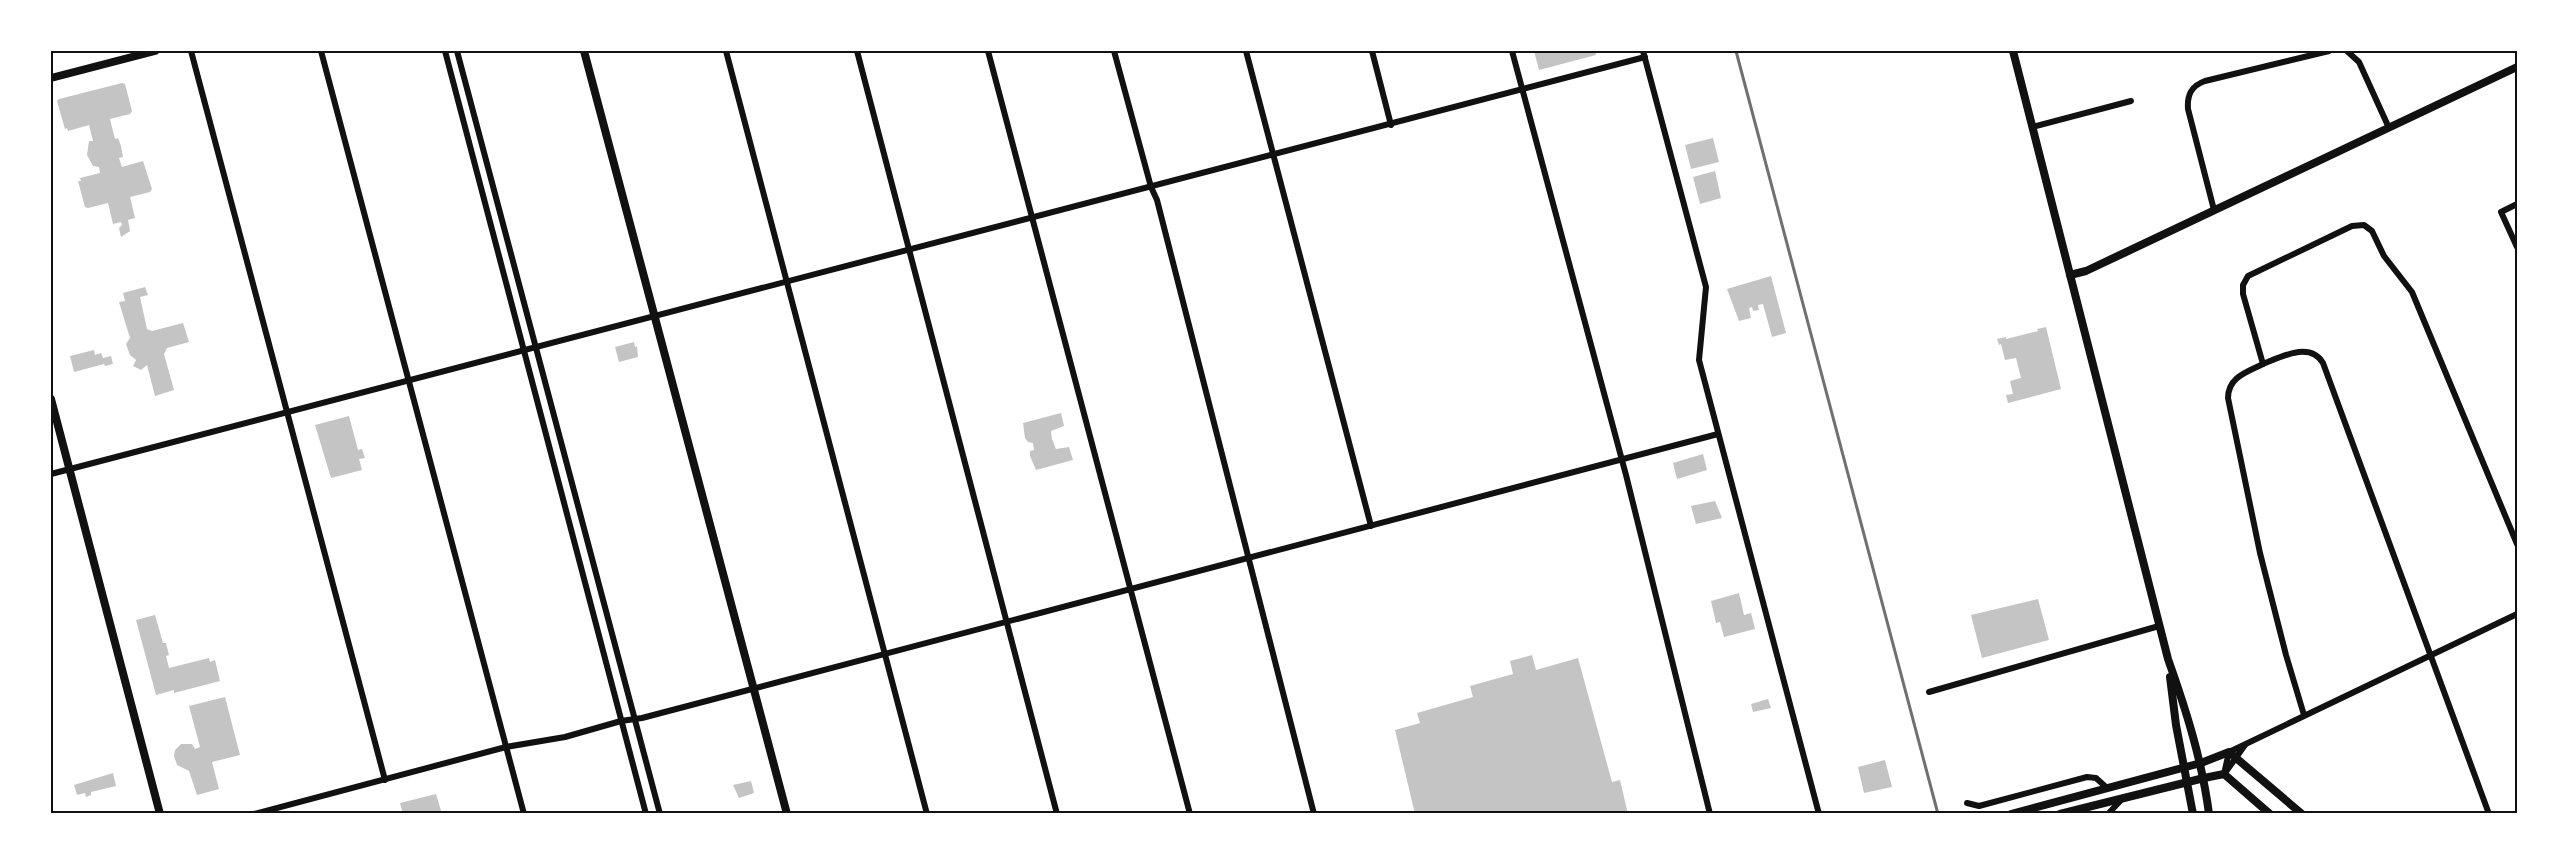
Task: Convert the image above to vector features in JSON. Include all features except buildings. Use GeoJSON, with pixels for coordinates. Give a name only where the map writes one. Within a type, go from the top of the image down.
{"type":"FeatureCollection","features":[{"type":"Feature","properties":{"kind":"main road"},"geometry":{"type":"LineString","coordinates":[[584,51],[787,814]]}},
{"type":"Feature","properties":{"kind":"main road"},"geometry":{"type":"LineString","coordinates":[[2013,51],[2168,659],[2190,722],[2201,763],[2209,814]]}},
{"type":"Feature","properties":{"kind":"main road"},"geometry":{"type":"LineString","coordinates":[[2070,275],[2086,271],[2517,67]]}},
{"type":"Feature","properties":{"kind":"main road"},"geometry":{"type":"LineString","coordinates":[[51,399],[160,814]]}},
{"type":"Feature","properties":{"kind":"main road"},"geometry":{"type":"LineString","coordinates":[[2168,659],[2183,767],[2193,814]]}},
{"type":"Feature","properties":{"kind":"main road"},"geometry":{"type":"LineString","coordinates":[[2011,814],[2201,763]]}},
{"type":"Feature","properties":{"kind":"main road"},"geometry":{"type":"LineString","coordinates":[[2060,814],[2204,778]]}},
{"type":"Feature","properties":{"kind":"street"},"geometry":{"type":"LineString","coordinates":[[51,78],[155,51]]}},
{"type":"Feature","properties":{"kind":"street"},"geometry":{"type":"LineString","coordinates":[[191,51],[385,780]]}},
{"type":"Feature","properties":{"kind":"street"},"geometry":{"type":"LineString","coordinates":[[321,51],[524,814]]}},
{"type":"Feature","properties":{"kind":"street"},"geometry":{"type":"LineString","coordinates":[[445,51],[646,814]]}},
{"type":"Feature","properties":{"kind":"street"},"geometry":{"type":"LineString","coordinates":[[457,51],[660,814]]}},
{"type":"Feature","properties":{"kind":"street"},"geometry":{"type":"LineString","coordinates":[[726,51],[927,814]]}},
{"type":"Feature","properties":{"kind":"street"},"geometry":{"type":"LineString","coordinates":[[856,51],[1057,814]]}},
{"type":"Feature","properties":{"kind":"street"},"geometry":{"type":"LineString","coordinates":[[988,51],[1190,814]]}},
{"type":"Feature","properties":{"kind":"street"},"geometry":{"type":"LineString","coordinates":[[1114,51],[1150,187],[1157,200],[1246,547],[1247,560],[1314,814]]}},
{"type":"Feature","properties":{"kind":"street"},"geometry":{"type":"LineString","coordinates":[[1246,51],[1371,526]]}},
{"type":"Feature","properties":{"kind":"street"},"geometry":{"type":"LineString","coordinates":[[1372,51],[1391,125]]}},
{"type":"Feature","properties":{"kind":"street"},"geometry":{"type":"LineString","coordinates":[[1512,51],[1621,461],[1710,814]]}},
{"type":"Feature","properties":{"kind":"street"},"geometry":{"type":"LineString","coordinates":[[2214,210],[2188,109],[2188,98],[2192,89],[2205,81],[2329,51]]}},
{"type":"Feature","properties":{"kind":"street"},"geometry":{"type":"LineString","coordinates":[[2347,51],[2359,62],[2389,128]]}},
{"type":"Feature","properties":{"kind":"street"},"geometry":{"type":"LineString","coordinates":[[51,474],[1524,90],[1644,54],[1706,287],[1699,360],[1819,814]]}},
{"type":"Feature","properties":{"kind":"street"},"geometry":{"type":"LineString","coordinates":[[2032,127],[2131,101]]}},
{"type":"Feature","properties":{"kind":"street"},"geometry":{"type":"LineString","coordinates":[[2517,204],[2501,212],[2517,248]]}},
{"type":"Feature","properties":{"kind":"street"},"geometry":{"type":"LineString","coordinates":[[2263,364],[2243,294],[2245,279],[2258,270],[2352,226],[2369,227],[2384,256],[2412,292],[2517,544]]}},
{"type":"Feature","properties":{"kind":"street"},"geometry":{"type":"LineString","coordinates":[[2304,715],[2260,553],[2228,398],[2229,388],[2235,379],[2263,364],[2309,351],[2315,353],[2323,363],[2489,814]]}},
{"type":"Feature","properties":{"kind":"street"},"geometry":{"type":"LineString","coordinates":[[254,814],[506,747],[565,737],[635,719],[1247,560],[1718,434]]}},
{"type":"Feature","properties":{"kind":"street"},"geometry":{"type":"LineString","coordinates":[[2201,763],[2246,744],[2517,614]]}},
{"type":"Feature","properties":{"kind":"street"},"geometry":{"type":"LineString","coordinates":[[1929,692],[2067,650],[2160,626]]}},
{"type":"Feature","properties":{"kind":"street"},"geometry":{"type":"LineString","coordinates":[[2204,778],[2224,774],[2246,744]]}},
{"type":"Feature","properties":{"kind":"street"},"geometry":{"type":"LineString","coordinates":[[2229,752],[2302,814]]}},
{"type":"Feature","properties":{"kind":"street"},"geometry":{"type":"LineString","coordinates":[[2224,774],[2229,752]]}},
{"type":"Feature","properties":{"kind":"street"},"geometry":{"type":"LineString","coordinates":[[2224,774],[2270,814]]}},
{"type":"Feature","properties":{"kind":"street"},"geometry":{"type":"LineString","coordinates":[[1967,803],[1978,806],[2087,777],[2096,778],[2107,788]]}},
{"type":"Feature","properties":{"kind":"street"},"geometry":{"type":"LineString","coordinates":[[2108,814],[2122,798]]}},
{"type":"Feature","properties":{"kind":"railway"},"geometry":{"type":"LineString","coordinates":[[1736,51],[1938,814]]}}]}
